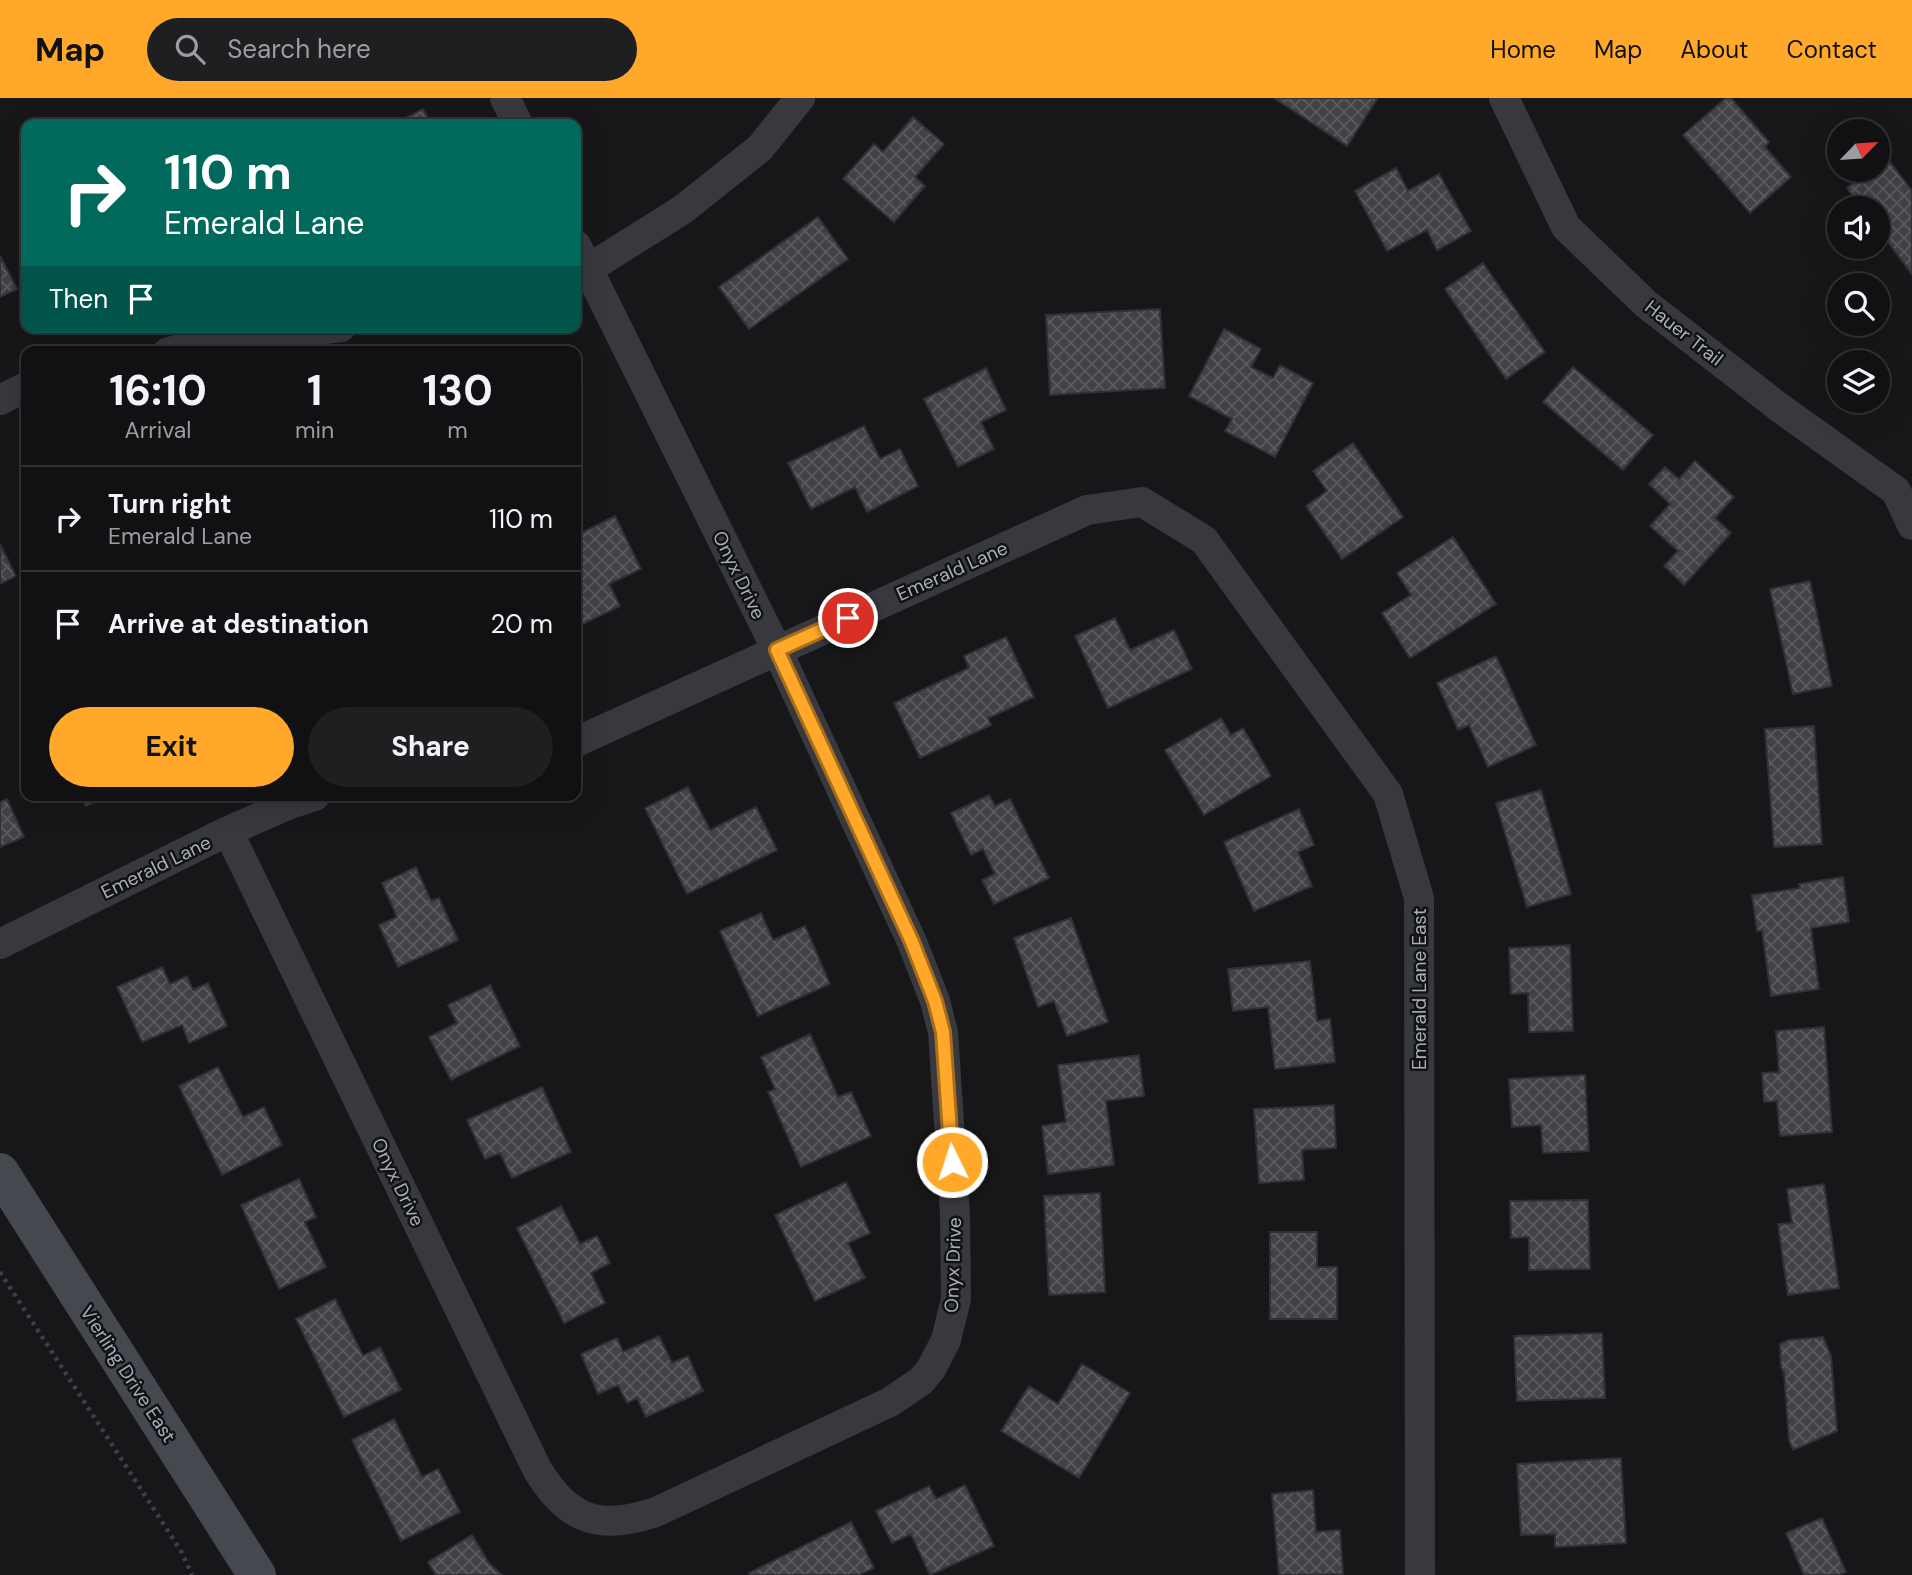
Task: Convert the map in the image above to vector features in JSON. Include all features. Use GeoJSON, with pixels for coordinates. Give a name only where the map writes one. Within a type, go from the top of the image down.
{"type":"FeatureCollection","features":[{"type":"Feature","properties":{"kind":"street"},"geometry":{"type":"LineString","coordinates":[[506,98],[516,119]]}},
{"type":"Feature","properties":{"kind":"street"},"geometry":{"type":"LineString","coordinates":[[581,262],[682,211],[760,148],[800,98]]}},
{"type":"Feature","properties":{"kind":"street","name":"Hauer Trail"},"geometry":{"type":"LineString","coordinates":[[1504,98],[1566,227],[1646,304],[1780,408],[1896,491],[1912,526]]}},
{"type":"Feature","properties":{"kind":"street","name":"Onyx Drive"},"geometry":{"type":"LineString","coordinates":[[228,831],[541,1476],[565,1506],[586,1518],[625,1521],[640,1518],[901,1395],[921,1381],[931,1369],[946,1340],[956,1299],[955,1214],[943,1032],[931,990],[912,942],[777,650],[581,264]]}},
{"type":"Feature","properties":{"kind":"street"},"geometry":{"type":"LineString","coordinates":[[193,346],[294,333]]}},
{"type":"Feature","properties":{"kind":"street"},"geometry":{"type":"LineString","coordinates":[[0,400],[21,390]]}},
{"type":"Feature","properties":{"kind":"street","name":"Emerald Lane"},"geometry":{"type":"LineString","coordinates":[[581,741],[1087,510],[1142,502]]}},
{"type":"Feature","properties":{"kind":"street","name":"Emerald Lane East"},"geometry":{"type":"LineString","coordinates":[[1142,502],[1204,540],[1388,794],[1419,898],[1420,1575]]}},
{"type":"Feature","properties":{"kind":"street","name":"Emerald Lane"},"geometry":{"type":"LineString","coordinates":[[0,944],[228,831],[299,801]]}},
{"type":"Feature","properties":{"kind":"street","name":"Vierling Drive East"},"geometry":{"type":"LineString","coordinates":[[0,1172],[257,1575]]}},
{"type":"Feature","properties":{"kind":"path"},"geometry":{"type":"LineString","coordinates":[[0,1272],[181,1552],[192,1575]]}},
{"type":"Feature","properties":{"kind":"building"},"geometry":{"type":"Polygon","coordinates":[[[1274,98],[1374,98],[1377,99],[1347,146],[1274,98]]]}},
{"type":"Feature","properties":{"kind":"building"},"geometry":{"type":"Polygon","coordinates":[[[1726,98],[1731,98],[1769,142],[1765,147],[1791,177],[1750,213],[1683,135],[1726,98]]]}},
{"type":"Feature","properties":{"kind":"building"},"geometry":{"type":"Polygon","coordinates":[[[423,109],[428,119],[404,119],[423,109]]]}},
{"type":"Feature","properties":{"kind":"building"},"geometry":{"type":"Polygon","coordinates":[[[913,117],[944,144],[915,177],[925,186],[894,222],[843,179],[874,144],[883,152],[913,117]]]}},
{"type":"Feature","properties":{"kind":"building"},"geometry":{"type":"Polygon","coordinates":[[[1890,162],[1912,191],[1912,274],[1890,245],[1890,196],[1853,196],[1847,188],[1855,182],[1890,182],[1890,162]]]}},
{"type":"Feature","properties":{"kind":"building"},"geometry":{"type":"Polygon","coordinates":[[[1396,168],[1408,191],[1439,174],[1471,231],[1437,250],[1427,230],[1387,251],[1355,191],[1396,168]]]}},
{"type":"Feature","properties":{"kind":"building"},"geometry":{"type":"Polygon","coordinates":[[[818,217],[848,259],[749,329],[719,287],[818,217]]]}},
{"type":"Feature","properties":{"kind":"building"},"geometry":{"type":"Polygon","coordinates":[[[0,256],[17,289],[0,297],[0,256]]]}},
{"type":"Feature","properties":{"kind":"building"},"geometry":{"type":"Polygon","coordinates":[[[1483,263],[1545,352],[1506,379],[1445,289],[1483,263]]]}},
{"type":"Feature","properties":{"kind":"building"},"geometry":{"type":"Polygon","coordinates":[[[1160,309],[1165,388],[1050,395],[1046,315],[1160,309]]]}},
{"type":"Feature","properties":{"kind":"building"},"geometry":{"type":"Polygon","coordinates":[[[1224,329],[1261,349],[1251,367],[1273,378],[1280,365],[1313,383],[1275,457],[1225,431],[1232,419],[1189,396],[1224,329]]]}},
{"type":"Feature","properties":{"kind":"building"},"geometry":{"type":"Polygon","coordinates":[[[1573,367],[1653,435],[1623,470],[1543,402],[1573,367]]]}},
{"type":"Feature","properties":{"kind":"building"},"geometry":{"type":"Polygon","coordinates":[[[986,368],[1006,410],[981,422],[994,449],[958,467],[924,399],[986,368]]]}},
{"type":"Feature","properties":{"kind":"building"},"geometry":{"type":"Polygon","coordinates":[[[864,426],[880,459],[900,449],[918,486],[867,512],[855,487],[811,509],[788,463],[864,426]]]}},
{"type":"Feature","properties":{"kind":"building"},"geometry":{"type":"Polygon","coordinates":[[[1353,443],[1403,517],[1342,559],[1306,506],[1327,491],[1313,471],[1353,443]]]}},
{"type":"Feature","properties":{"kind":"building"},"geometry":{"type":"Polygon","coordinates":[[[1695,461],[1734,497],[1715,518],[1731,533],[1684,585],[1664,566],[1678,551],[1650,526],[1670,504],[1649,484],[1665,467],[1679,479],[1695,461]]]}},
{"type":"Feature","properties":{"kind":"building"},"geometry":{"type":"Polygon","coordinates":[[[615,516],[641,569],[609,584],[620,606],[581,625],[582,547],[581,533],[615,516]]]}},
{"type":"Feature","properties":{"kind":"building"},"geometry":{"type":"Polygon","coordinates":[[[1453,537],[1496,604],[1410,658],[1382,613],[1411,595],[1397,573],[1453,537]]]}},
{"type":"Feature","properties":{"kind":"building"},"geometry":{"type":"Polygon","coordinates":[[[0,544],[16,576],[0,584],[0,544]]]}},
{"type":"Feature","properties":{"kind":"building"},"geometry":{"type":"Polygon","coordinates":[[[1810,581],[1832,686],[1793,694],[1770,589],[1810,581]]]}},
{"type":"Feature","properties":{"kind":"building"},"geometry":{"type":"Polygon","coordinates":[[[1115,618],[1130,650],[1174,630],[1192,669],[1108,708],[1075,636],[1115,618]]]}},
{"type":"Feature","properties":{"kind":"building"},"geometry":{"type":"Polygon","coordinates":[[[1006,637],[1034,697],[988,718],[991,725],[920,758],[894,703],[969,668],[964,656],[1006,637]]]}},
{"type":"Feature","properties":{"kind":"building"},"geometry":{"type":"Polygon","coordinates":[[[1496,656],[1536,745],[1488,767],[1469,725],[1458,730],[1437,683],[1496,656]]]}},
{"type":"Feature","properties":{"kind":"building"},"geometry":{"type":"Polygon","coordinates":[[[1221,718],[1231,735],[1243,728],[1271,776],[1204,815],[1165,750],[1221,718]]]}},
{"type":"Feature","properties":{"kind":"building"},"geometry":{"type":"Polygon","coordinates":[[[1814,726],[1822,844],[1774,847],[1765,729],[1814,726]]]}},
{"type":"Feature","properties":{"kind":"building"},"geometry":{"type":"Polygon","coordinates":[[[688,787],[710,830],[756,807],[777,850],[687,894],[645,808],[688,787]]]}},
{"type":"Feature","properties":{"kind":"building"},"geometry":{"type":"Polygon","coordinates":[[[1541,790],[1571,894],[1527,907],[1496,803],[1541,790]]]}},
{"type":"Feature","properties":{"kind":"building"},"geometry":{"type":"Polygon","coordinates":[[[989,795],[995,806],[1010,799],[1049,878],[994,904],[982,880],[995,874],[983,849],[971,855],[951,813],[989,795]]]}},
{"type":"Feature","properties":{"kind":"building"},"geometry":{"type":"Polygon","coordinates":[[[7,799],[24,837],[0,847],[0,802],[7,799]]]}},
{"type":"Feature","properties":{"kind":"building"},"geometry":{"type":"Polygon","coordinates":[[[84,801],[96,801],[86,806],[84,801]]]}},
{"type":"Feature","properties":{"kind":"building"},"geometry":{"type":"Polygon","coordinates":[[[1299,809],[1314,845],[1298,852],[1312,886],[1254,911],[1224,842],[1299,809]]]}},
{"type":"Feature","properties":{"kind":"building"},"geometry":{"type":"Polygon","coordinates":[[[416,867],[431,901],[439,898],[458,940],[398,967],[379,925],[397,917],[382,883],[416,867]]]}},
{"type":"Feature","properties":{"kind":"building"},"geometry":{"type":"Polygon","coordinates":[[[1843,877],[1849,922],[1811,928],[1819,989],[1771,996],[1762,930],[1757,931],[1752,895],[1800,888],[1799,884],[1843,877]]]}},
{"type":"Feature","properties":{"kind":"building"},"geometry":{"type":"Polygon","coordinates":[[[761,913],[773,940],[805,926],[830,984],[758,1016],[720,931],[761,913]]]}},
{"type":"Feature","properties":{"kind":"building"},"geometry":{"type":"Polygon","coordinates":[[[1071,918],[1108,1022],[1067,1036],[1054,1001],[1038,1007],[1014,938],[1071,918]]]}},
{"type":"Feature","properties":{"kind":"building"},"geometry":{"type":"Polygon","coordinates":[[[1570,945],[1573,1031],[1529,1032],[1528,993],[1511,994],[1509,948],[1570,945]]]}},
{"type":"Feature","properties":{"kind":"building"},"geometry":{"type":"Polygon","coordinates":[[[1310,961],[1317,1021],[1330,1019],[1335,1062],[1275,1069],[1268,1007],[1233,1011],[1228,969],[1310,961]]]}},
{"type":"Feature","properties":{"kind":"building"},"geometry":{"type":"Polygon","coordinates":[[[162,967],[170,984],[187,976],[193,990],[208,983],[227,1026],[189,1043],[182,1025],[142,1042],[117,987],[162,967]]]}},
{"type":"Feature","properties":{"kind":"building"},"geometry":{"type":"Polygon","coordinates":[[[490,985],[520,1046],[451,1080],[429,1037],[457,1023],[448,1005],[490,985]]]}},
{"type":"Feature","properties":{"kind":"building"},"geometry":{"type":"Polygon","coordinates":[[[1824,1027],[1832,1132],[1780,1136],[1777,1101],[1764,1102],[1762,1073],[1779,1072],[1776,1031],[1824,1027]]]}},
{"type":"Feature","properties":{"kind":"building"},"geometry":{"type":"Polygon","coordinates":[[[810,1034],[838,1097],[851,1092],[871,1136],[801,1167],[768,1092],[775,1089],[761,1057],[810,1034]]]}},
{"type":"Feature","properties":{"kind":"building"},"geometry":{"type":"Polygon","coordinates":[[[1139,1055],[1144,1096],[1106,1101],[1114,1165],[1048,1174],[1042,1126],[1066,1122],[1058,1065],[1139,1055]]]}},
{"type":"Feature","properties":{"kind":"building"},"geometry":{"type":"Polygon","coordinates":[[[218,1067],[243,1117],[264,1107],[282,1145],[222,1175],[179,1086],[218,1067]]]}},
{"type":"Feature","properties":{"kind":"building"},"geometry":{"type":"Polygon","coordinates":[[[1585,1075],[1589,1151],[1543,1153],[1541,1125],[1512,1127],[1509,1079],[1585,1075]]]}},
{"type":"Feature","properties":{"kind":"building"},"geometry":{"type":"Polygon","coordinates":[[[542,1087],[571,1152],[512,1178],[500,1153],[485,1159],[467,1120],[542,1087]]]}},
{"type":"Feature","properties":{"kind":"building"},"geometry":{"type":"Polygon","coordinates":[[[1334,1105],[1336,1148],[1302,1150],[1304,1180],[1259,1183],[1254,1109],[1334,1105]]]}},
{"type":"Feature","properties":{"kind":"building"},"geometry":{"type":"Polygon","coordinates":[[[299,1179],[316,1217],[305,1222],[326,1267],[279,1289],[241,1205],[299,1179]]]}},
{"type":"Feature","properties":{"kind":"building"},"geometry":{"type":"Polygon","coordinates":[[[846,1182],[870,1233],[848,1243],[865,1278],[815,1301],[775,1215],[846,1182]]]}},
{"type":"Feature","properties":{"kind":"building"},"geometry":{"type":"Polygon","coordinates":[[[1824,1184],[1839,1288],[1788,1295],[1778,1224],[1792,1223],[1787,1189],[1824,1184]]]}},
{"type":"Feature","properties":{"kind":"building"},"geometry":{"type":"Polygon","coordinates":[[[1100,1193],[1105,1292],[1049,1295],[1044,1196],[1100,1193]]]}},
{"type":"Feature","properties":{"kind":"building"},"geometry":{"type":"Polygon","coordinates":[[[1588,1200],[1590,1269],[1529,1270],[1529,1237],[1511,1238],[1510,1201],[1588,1200]]]}},
{"type":"Feature","properties":{"kind":"building"},"geometry":{"type":"Polygon","coordinates":[[[561,1206],[580,1244],[597,1236],[610,1263],[591,1273],[605,1303],[564,1323],[517,1228],[561,1206]]]}},
{"type":"Feature","properties":{"kind":"building"},"geometry":{"type":"Polygon","coordinates":[[[1270,1232],[1317,1232],[1317,1267],[1337,1267],[1337,1319],[1270,1319],[1270,1232]]]}},
{"type":"Feature","properties":{"kind":"building"},"geometry":{"type":"Polygon","coordinates":[[[335,1299],[363,1356],[380,1347],[401,1390],[344,1417],[296,1319],[335,1299]]]}},
{"type":"Feature","properties":{"kind":"building"},"geometry":{"type":"Polygon","coordinates":[[[1602,1333],[1605,1398],[1517,1401],[1514,1336],[1602,1333]]]}},
{"type":"Feature","properties":{"kind":"building"},"geometry":{"type":"Polygon","coordinates":[[[659,1336],[672,1363],[688,1356],[703,1391],[646,1417],[637,1398],[627,1403],[618,1385],[598,1394],[581,1354],[617,1338],[623,1352],[659,1336]]]}},
{"type":"Feature","properties":{"kind":"building"},"geometry":{"type":"Polygon","coordinates":[[[1823,1337],[1831,1356],[1837,1431],[1793,1450],[1789,1440],[1780,1344],[1788,1340],[1823,1337]]]}},
{"type":"Feature","properties":{"kind":"building"},"geometry":{"type":"Polygon","coordinates":[[[1082,1364],[1130,1393],[1079,1478],[1001,1431],[1029,1386],[1058,1404],[1082,1364]]]}},
{"type":"Feature","properties":{"kind":"building"},"geometry":{"type":"Polygon","coordinates":[[[394,1419],[422,1477],[438,1469],[460,1512],[401,1541],[352,1440],[394,1419]]]}},
{"type":"Feature","properties":{"kind":"building"},"geometry":{"type":"Polygon","coordinates":[[[1621,1458],[1626,1543],[1555,1547],[1555,1534],[1521,1535],[1517,1464],[1621,1458]]]}},
{"type":"Feature","properties":{"kind":"building"},"geometry":{"type":"Polygon","coordinates":[[[965,1485],[994,1546],[930,1575],[911,1534],[892,1543],[876,1511],[929,1486],[936,1499],[965,1485]]]}},
{"type":"Feature","properties":{"kind":"building"},"geometry":{"type":"Polygon","coordinates":[[[1313,1490],[1316,1532],[1340,1530],[1343,1574],[1279,1575],[1272,1494],[1313,1490]]]}},
{"type":"Feature","properties":{"kind":"building"},"geometry":{"type":"Polygon","coordinates":[[[1822,1518],[1846,1572],[1839,1575],[1804,1575],[1786,1533],[1822,1518]]]}},
{"type":"Feature","properties":{"kind":"building"},"geometry":{"type":"Polygon","coordinates":[[[851,1522],[874,1568],[859,1575],[750,1575],[749,1573],[851,1522]]]}},
{"type":"Feature","properties":{"kind":"building"},"geometry":{"type":"Polygon","coordinates":[[[472,1535],[489,1563],[502,1575],[436,1575],[428,1562],[472,1535]]]}},
{"type":"Feature","properties":{"kind":"route"},"geometry":{"type":"LineString","coordinates":[[848,618],[777,650],[912,942],[935,1001],[943,1032],[952,1162]]}}]}
